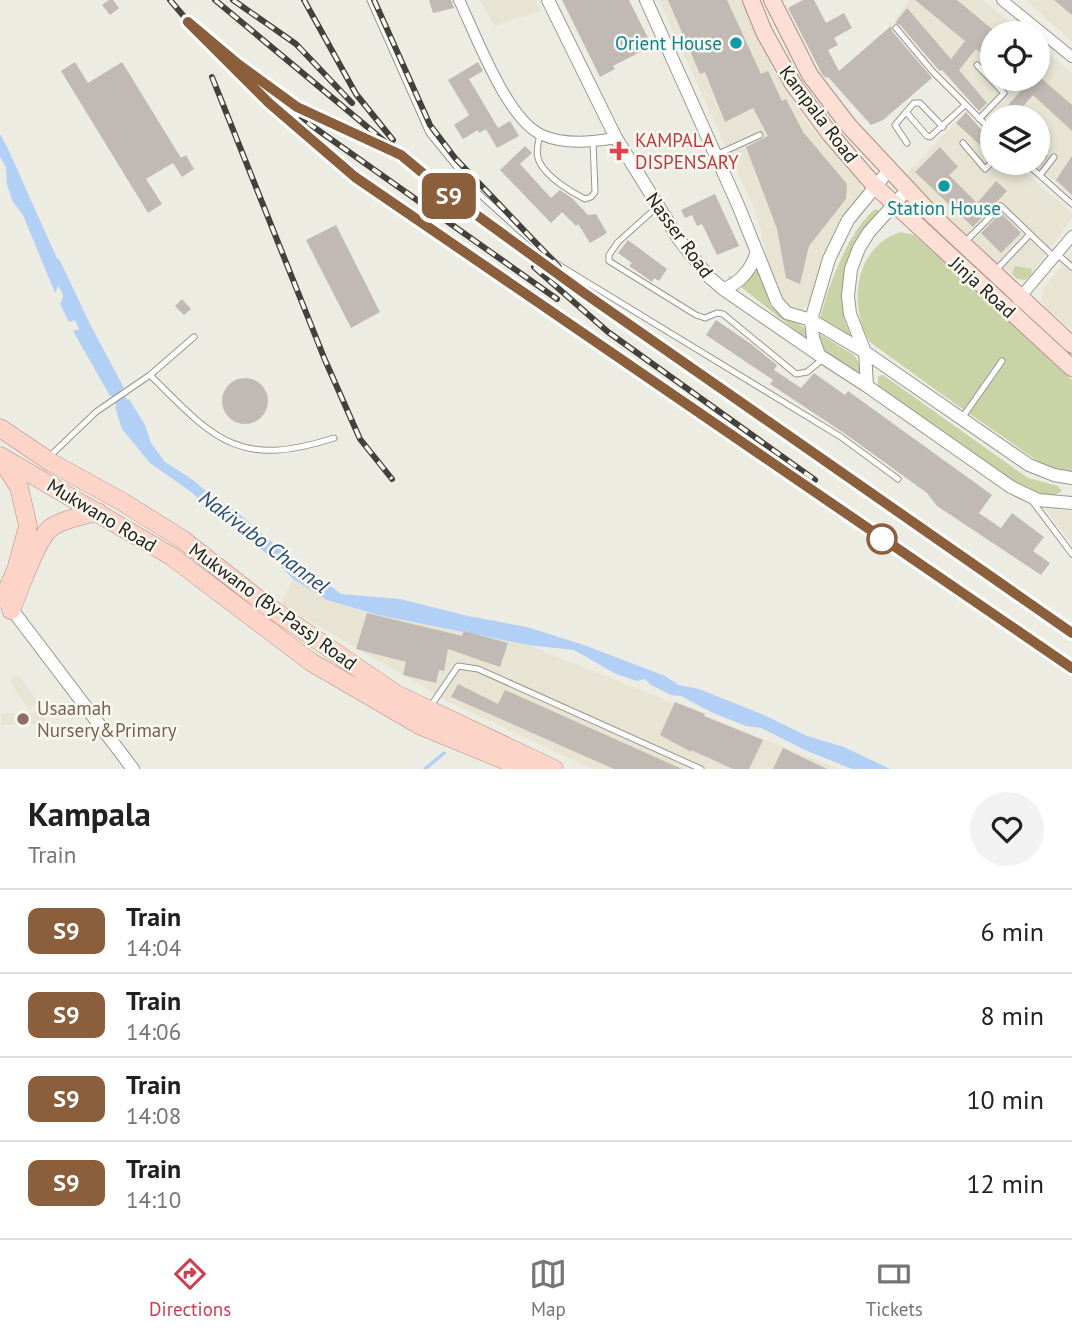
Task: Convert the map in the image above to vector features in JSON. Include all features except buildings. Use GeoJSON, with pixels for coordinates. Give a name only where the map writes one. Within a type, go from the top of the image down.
{"type":"FeatureCollection","features":[{"type":"Feature","properties":{"kind":"highway","name":"Mukwano (By-Pass) Road"},"geometry":{"type":"LineString","coordinates":[[0,428],[182,539],[266,605],[396,694],[554,769]]}},
{"type":"Feature","properties":{"kind":"highway","name":"Mukwano Road"},"geometry":{"type":"LineString","coordinates":[[0,456],[171,556],[311,662],[421,726],[526,769]]}},
{"type":"Feature","properties":{"kind":"highway"},"geometry":{"type":"LineString","coordinates":[[0,456],[19,486],[27,526],[5,601]]}},
{"type":"Feature","properties":{"kind":"highway"},"geometry":{"type":"LineString","coordinates":[[5,601],[49,528],[82,515],[99,512]]}},
{"type":"Feature","properties":{"kind":"main road","name":"Kampala Road"},"geometry":{"type":"LineString","coordinates":[[751,0],[764,33],[793,84],[829,133],[894,205]]}},
{"type":"Feature","properties":{"kind":"main road","name":"Kampala Road"},"geometry":{"type":"LineString","coordinates":[[773,4],[838,114],[907,190]]}},
{"type":"Feature","properties":{"kind":"main road","name":"Jinja Road"},"geometry":{"type":"LineString","coordinates":[[907,190],[1072,345]]}},
{"type":"Feature","properties":{"kind":"main road","name":"Jinja Road"},"geometry":{"type":"LineString","coordinates":[[894,205],[1072,368]]}},
{"type":"Feature","properties":{"kind":"street"},"geometry":{"type":"LineString","coordinates":[[459,0],[513,109],[522,120],[540,134],[572,141],[593,142],[616,138]]}},
{"type":"Feature","properties":{"kind":"street","name":"Nasser Road"},"geometry":{"type":"LineString","coordinates":[[548,0],[616,138],[657,207],[693,258],[723,289],[1000,480],[1029,497]]}},
{"type":"Feature","properties":{"kind":"street"},"geometry":{"type":"LineString","coordinates":[[646,0],[716,155],[772,294],[782,308],[793,316],[811,320],[864,352],[1029,465],[1054,475],[1072,478]]}},
{"type":"Feature","properties":{"kind":"street"},"geometry":{"type":"LineString","coordinates":[[1002,0],[1072,57]]}},
{"type":"Feature","properties":{"kind":"street"},"geometry":{"type":"LineString","coordinates":[[821,357],[813,338],[811,320],[838,236],[858,205],[889,170]]}},
{"type":"Feature","properties":{"kind":"street"},"geometry":{"type":"LineString","coordinates":[[867,386],[864,352],[850,314],[848,296],[851,269],[869,232],[907,190]]}},
{"type":"Feature","properties":{"kind":"street"},"geometry":{"type":"LineString","coordinates":[[1009,311],[1072,236]]}},
{"type":"Feature","properties":{"kind":"street"},"geometry":{"type":"LineString","coordinates":[[723,289],[751,267],[756,254]]}},
{"type":"Feature","properties":{"kind":"street"},"geometry":{"type":"LineString","coordinates":[[1029,497],[1072,503]]}},
{"type":"Feature","properties":{"kind":"street"},"geometry":{"type":"LineString","coordinates":[[5,601],[133,769]]}},
{"type":"Feature","properties":{"kind":"lane"},"geometry":{"type":"LineString","coordinates":[[370,0],[429,133],[477,192],[539,249],[557,264],[841,437],[898,479]]}},
{"type":"Feature","properties":{"kind":"lane"},"geometry":{"type":"LineString","coordinates":[[773,4],[791,15]]}},
{"type":"Feature","properties":{"kind":"lane"},"geometry":{"type":"LineString","coordinates":[[896,28],[979,119],[1004,93],[977,65]]}},
{"type":"Feature","properties":{"kind":"lane"},"geometry":{"type":"LineString","coordinates":[[907,143],[895,125],[914,103],[920,103],[943,127]]}},
{"type":"Feature","properties":{"kind":"lane"},"geometry":{"type":"LineString","coordinates":[[906,112],[927,136],[934,136],[965,105]]}},
{"type":"Feature","properties":{"kind":"lane"},"geometry":{"type":"LineString","coordinates":[[540,134],[537,153],[540,163],[585,200],[595,192],[593,142]]}},
{"type":"Feature","properties":{"kind":"lane"},"geometry":{"type":"LineString","coordinates":[[716,155],[760,135]]}},
{"type":"Feature","properties":{"kind":"lane"},"geometry":{"type":"LineString","coordinates":[[962,143],[980,163]]}},
{"type":"Feature","properties":{"kind":"lane"},"geometry":{"type":"LineString","coordinates":[[1050,162],[1054,157]]}},
{"type":"Feature","properties":{"kind":"lane"},"geometry":{"type":"LineString","coordinates":[[1040,175],[1072,204]]}},
{"type":"Feature","properties":{"kind":"lane"},"geometry":{"type":"LineString","coordinates":[[963,245],[999,206],[1072,267]]}},
{"type":"Feature","properties":{"kind":"lane"},"geometry":{"type":"LineString","coordinates":[[657,207],[618,242],[609,255],[609,261],[696,315],[705,318],[717,313],[723,314],[796,373],[807,372],[821,357]]}},
{"type":"Feature","properties":{"kind":"lane"},"geometry":{"type":"LineString","coordinates":[[994,272],[1030,234]]}},
{"type":"Feature","properties":{"kind":"lane"},"geometry":{"type":"LineString","coordinates":[[47,459],[88,418],[173,358],[194,337]]}},
{"type":"Feature","properties":{"kind":"lane"},"geometry":{"type":"LineString","coordinates":[[962,418],[1002,361]]}},
{"type":"Feature","properties":{"kind":"lane"},"geometry":{"type":"LineString","coordinates":[[150,375],[205,427],[220,439],[238,447],[278,449],[334,438]]}},
{"type":"Feature","properties":{"kind":"lane"},"geometry":{"type":"LineString","coordinates":[[1029,497],[1072,554]]}},
{"type":"Feature","properties":{"kind":"lane"},"geometry":{"type":"LineString","coordinates":[[429,710],[458,666],[478,669],[701,769]]}},
{"type":"Feature","properties":{"kind":"shaded area"},"geometry":{"type":"Polygon","coordinates":[[[480,0],[535,0],[540,11],[494,26],[480,0]]]}},
{"type":"Feature","properties":{"kind":"shaded area"},"geometry":{"type":"Polygon","coordinates":[[[659,0],[743,0],[771,66],[790,96],[810,126],[861,184],[863,195],[835,234],[809,304],[802,311],[781,303],[774,292],[754,208],[659,0]]]}},
{"type":"Feature","properties":{"kind":"shaded area"},"geometry":{"type":"Polygon","coordinates":[[[910,0],[983,0],[1009,21],[980,21],[980,91],[1050,91],[1050,54],[1072,73],[1072,197],[1047,175],[1050,175],[1050,105],[980,105],[980,113],[895,18],[910,0]]]}},
{"type":"Feature","properties":{"kind":"shaded area"},"geometry":{"type":"Polygon","coordinates":[[[1026,0],[1072,0],[1072,42],[1050,21],[1026,0]]]}},
{"type":"Feature","properties":{"kind":"shaded area"},"geometry":{"type":"Polygon","coordinates":[[[964,114],[980,130],[980,175],[1028,175],[1072,213],[1072,218],[1031,275],[1025,280],[1017,279],[951,227],[900,180],[964,114]]]}},
{"type":"Feature","properties":{"kind":"shaded area"},"geometry":{"type":"Polygon","coordinates":[[[1072,252],[1072,330],[1045,307],[1041,299],[1043,289],[1072,252]]]}},
{"type":"Feature","properties":{"kind":"shaded area"},"geometry":{"type":"Polygon","coordinates":[[[1045,508],[1072,511],[1072,544],[1061,530],[1045,508]]]}},
{"type":"Feature","properties":{"kind":"shaded area"},"geometry":{"type":"Polygon","coordinates":[[[293,579],[327,600],[367,613],[528,645],[839,769],[592,769],[451,703],[281,604],[293,579]]]}},
{"type":"Feature","properties":{"kind":"shaded area"},"geometry":{"type":"Polygon","coordinates":[[[18,674],[39,703],[29,710],[9,681],[18,674]]]}},
{"type":"Feature","properties":{"kind":"shaded area","name":"Usaamah Nursery&Primary"},"geometry":{"type":"Polygon","coordinates":[[[45,712],[45,724],[1,725],[1,714],[45,712]]]}},
{"type":"Feature","properties":{"kind":"green space"},"geometry":{"type":"Polygon","coordinates":[[[875,209],[878,213],[843,285],[844,319],[854,343],[820,320],[828,292],[848,245],[865,218],[875,209]]]}},
{"type":"Feature","properties":{"kind":"green space"},"geometry":{"type":"Polygon","coordinates":[[[901,232],[914,235],[1034,342],[1072,380],[1072,473],[1035,459],[870,342],[859,311],[860,278],[865,263],[874,250],[886,239],[901,232]]]}},
{"type":"Feature","properties":{"kind":"green space"},"geometry":{"type":"Polygon","coordinates":[[[757,266],[771,307],[805,328],[809,341],[727,276],[735,277],[757,266]]]}},
{"type":"Feature","properties":{"kind":"green space"},"geometry":{"type":"Polygon","coordinates":[[[1015,266],[1032,269],[1031,275],[1025,280],[1017,279],[1012,274],[1015,266]]]}},
{"type":"Feature","properties":{"kind":"green space"},"geometry":{"type":"Polygon","coordinates":[[[816,332],[854,355],[862,368],[858,374],[824,351],[816,332]]]}},
{"type":"Feature","properties":{"kind":"green space"},"geometry":{"type":"Polygon","coordinates":[[[883,375],[1028,478],[1058,486],[1062,491],[1051,497],[1032,492],[1014,482],[878,388],[878,376],[883,375]]]}},
{"type":"Feature","properties":{"kind":"water"},"geometry":{"type":"Polygon","coordinates":[[[0,134],[64,274],[55,293],[23,215],[13,202],[7,185],[6,167],[0,157],[0,134]]]}},
{"type":"Feature","properties":{"kind":"water"},"geometry":{"type":"Polygon","coordinates":[[[69,283],[86,317],[69,322],[60,304],[69,283]]]}},
{"type":"Feature","properties":{"kind":"water"},"geometry":{"type":"Polygon","coordinates":[[[91,326],[124,388],[110,396],[73,331],[91,326]]]}},
{"type":"Feature","properties":{"kind":"water"},"geometry":{"type":"Polygon","coordinates":[[[129,399],[145,425],[151,443],[165,462],[236,511],[268,539],[341,594],[400,599],[527,627],[584,645],[665,676],[679,685],[699,689],[764,715],[807,736],[844,747],[890,769],[852,769],[761,728],[746,726],[681,696],[671,695],[645,679],[637,681],[616,674],[574,650],[528,645],[378,615],[327,600],[293,579],[278,563],[187,489],[150,463],[122,429],[115,407],[129,399]]]}},
{"type":"Feature","properties":{"kind":"waterway","name":"Nakivubo Channel"},"geometry":{"type":"LineString","coordinates":[[55,264],[92,342]]}},
{"type":"Feature","properties":{"kind":"waterway","name":"Nakivubo Channel"},"geometry":{"type":"LineString","coordinates":[[109,378],[129,417]]}},
{"type":"Feature","properties":{"kind":"waterway"},"geometry":{"type":"LineString","coordinates":[[425,769],[444,753]]}},
{"type":"Feature","properties":{"kind":"railway"},"geometry":{"type":"LineString","coordinates":[[170,0],[220,59],[355,177],[1072,668]]}},
{"type":"Feature","properties":{"kind":"railway"},"geometry":{"type":"LineString","coordinates":[[215,0],[449,195],[584,293],[1072,633]]}},
{"type":"Feature","properties":{"kind":"railway"},"geometry":{"type":"LineString","coordinates":[[233,0],[296,44],[352,103]]}},
{"type":"Feature","properties":{"kind":"railway"},"geometry":{"type":"LineString","coordinates":[[304,0],[356,94],[393,140]]}},
{"type":"Feature","properties":{"kind":"railway"},"geometry":{"type":"LineString","coordinates":[[374,0],[430,125],[455,158],[559,267]]}},
{"type":"Feature","properties":{"kind":"railway"},"geometry":{"type":"LineString","coordinates":[[241,67],[297,107],[384,147]]}},
{"type":"Feature","properties":{"kind":"railway"},"geometry":{"type":"LineString","coordinates":[[212,77],[325,360],[360,439],[392,479]]}},
{"type":"Feature","properties":{"kind":"railway"},"geometry":{"type":"LineString","coordinates":[[291,111],[557,299]]}},
{"type":"Feature","properties":{"kind":"railway"},"geometry":{"type":"LineString","coordinates":[[534,267],[608,332],[815,480]]}},
{"type":"Feature","properties":{"kind":"train","name":"S9"},"geometry":{"type":"LineString","coordinates":[[1072,633],[584,293],[449,195],[401,155],[297,107],[238,64],[188,22],[269,103],[355,177],[1072,668]]}},
{"type":"Feature","properties":{"kind":"place","name":"Orient House"},"geometry":{"type":"Point","coordinates":[736,43]}},
{"type":"Feature","properties":{"kind":"place","name":"KAMPALA DISPENSARY"},"geometry":{"type":"Point","coordinates":[619,151]}},
{"type":"Feature","properties":{"kind":"place","name":"Station House"},"geometry":{"type":"Point","coordinates":[944,186]}},
{"type":"Feature","properties":{"kind":"place","name":"Usaamah Nursery&Primary"},"geometry":{"type":"Point","coordinates":[23,719]}}]}
